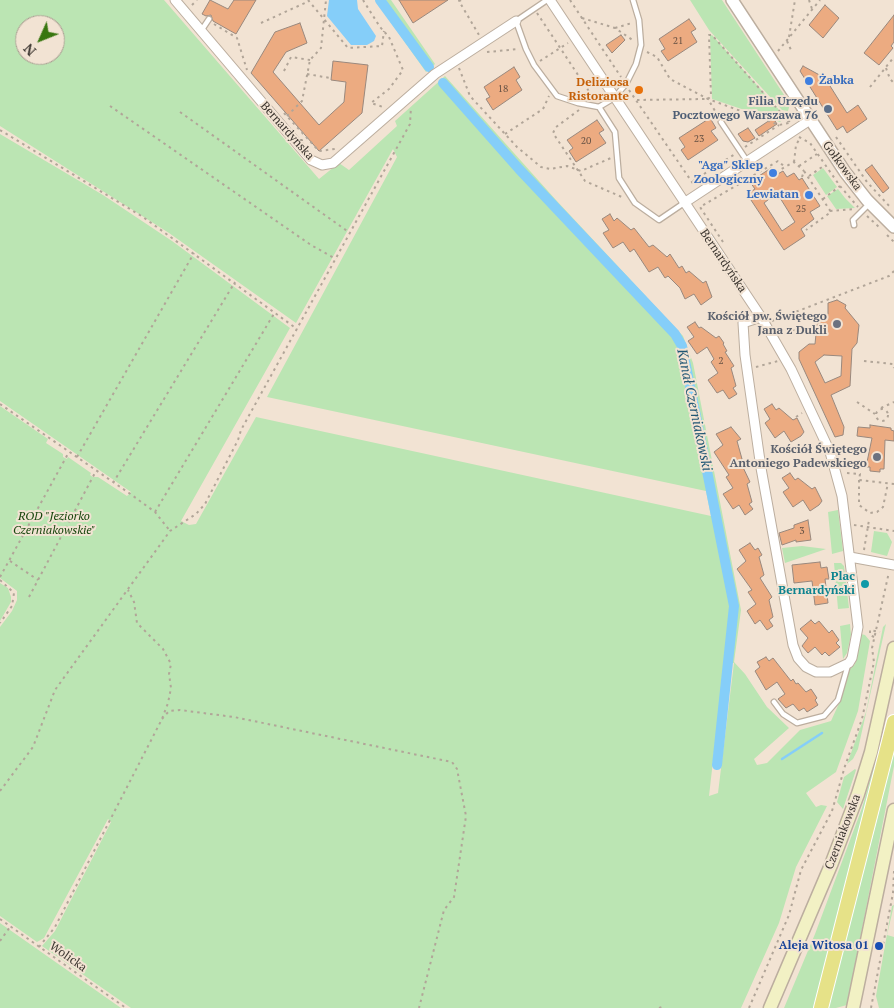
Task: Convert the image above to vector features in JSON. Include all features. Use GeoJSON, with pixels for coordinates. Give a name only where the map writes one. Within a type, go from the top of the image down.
{"type":"FeatureCollection","features":[{"type":"Feature","properties":{"kind":"main road","name":"Czerniakowska"},"geometry":{"type":"LineString","coordinates":[[770,1008],[831,865],[858,794],[871,752],[894,648]]}},
{"type":"Feature","properties":{"kind":"main road"},"geometry":{"type":"LineString","coordinates":[[821,1008],[894,722]]}},
{"type":"Feature","properties":{"kind":"main road"},"geometry":{"type":"LineString","coordinates":[[853,1008],[894,810]]}},
{"type":"Feature","properties":{"kind":"street","name":"Bernardyńska"},"geometry":{"type":"LineString","coordinates":[[175,0],[316,163],[327,165],[333,163],[411,95],[456,59],[516,21]]}},
{"type":"Feature","properties":{"kind":"street","name":"Bernardyńska"},"geometry":{"type":"LineString","coordinates":[[548,0],[764,323],[784,358],[811,408],[830,452],[842,496],[850,557]]}},
{"type":"Feature","properties":{"kind":"street","name":"Gołkowska"},"geometry":{"type":"LineString","coordinates":[[732,0],[845,172],[870,204],[894,227]]}},
{"type":"Feature","properties":{"kind":"street"},"geometry":{"type":"LineString","coordinates":[[684,203],[810,120]]}},
{"type":"Feature","properties":{"kind":"street"},"geometry":{"type":"LineString","coordinates":[[764,323],[742,323],[747,369],[760,462],[795,652],[806,667],[816,672],[830,672],[849,663],[858,628],[850,557],[892,568]]}},
{"type":"Feature","properties":{"kind":"lane"},"geometry":{"type":"LineString","coordinates":[[548,0],[516,21],[534,65],[552,89],[564,99],[599,107],[615,132],[619,178],[635,203],[659,220],[684,203]]}},
{"type":"Feature","properties":{"kind":"lane"},"geometry":{"type":"LineString","coordinates":[[599,107],[614,98],[626,84],[636,64],[640,48],[639,20],[633,0]]}},
{"type":"Feature","properties":{"kind":"lane"},"geometry":{"type":"LineString","coordinates":[[201,31],[209,20]]}},
{"type":"Feature","properties":{"kind":"lane"},"geometry":{"type":"LineString","coordinates":[[721,122],[748,162]]}},
{"type":"Feature","properties":{"kind":"lane"},"geometry":{"type":"LineString","coordinates":[[854,225],[853,220],[870,204]]}},
{"type":"Feature","properties":{"kind":"lane"},"geometry":{"type":"LineString","coordinates":[[774,702],[783,714],[797,723],[824,716],[838,700],[849,663]]}},
{"type":"Feature","properties":{"kind":"path"},"geometry":{"type":"LineString","coordinates":[[188,0],[201,17],[209,20],[236,38],[248,73]]}},
{"type":"Feature","properties":{"kind":"path"},"geometry":{"type":"LineString","coordinates":[[192,4],[197,0]]}},
{"type":"Feature","properties":{"kind":"path"},"geometry":{"type":"LineString","coordinates":[[287,116],[302,101],[310,60],[320,48],[326,0]]}},
{"type":"Feature","properties":{"kind":"path"},"geometry":{"type":"LineString","coordinates":[[363,0],[389,38],[403,70],[389,89],[371,103],[387,108],[380,114]]}},
{"type":"Feature","properties":{"kind":"path"},"geometry":{"type":"LineString","coordinates":[[461,0],[459,1],[480,37],[487,32]]}},
{"type":"Feature","properties":{"kind":"path"},"geometry":{"type":"LineString","coordinates":[[570,0],[700,193]]}},
{"type":"Feature","properties":{"kind":"path"},"geometry":{"type":"LineString","coordinates":[[791,50],[788,40],[794,0]]}},
{"type":"Feature","properties":{"kind":"path"},"geometry":{"type":"LineString","coordinates":[[809,0],[812,9]]}},
{"type":"Feature","properties":{"kind":"path"},"geometry":{"type":"LineString","coordinates":[[773,44],[778,51],[820,0]]}},
{"type":"Feature","properties":{"kind":"path"},"geometry":{"type":"LineString","coordinates":[[261,23],[307,1],[348,48],[382,46],[384,31]]}},
{"type":"Feature","properties":{"kind":"path"},"geometry":{"type":"LineString","coordinates":[[534,8],[599,107]]}},
{"type":"Feature","properties":{"kind":"path"},"geometry":{"type":"LineString","coordinates":[[582,18],[615,28],[632,38],[640,48],[657,57],[670,79],[708,99],[779,126],[789,122]]}},
{"type":"Feature","properties":{"kind":"path"},"geometry":{"type":"LineString","coordinates":[[615,28],[639,20]]}},
{"type":"Feature","properties":{"kind":"path"},"geometry":{"type":"LineString","coordinates":[[708,99],[711,96],[709,35],[712,35],[794,130]]}},
{"type":"Feature","properties":{"kind":"path"},"geometry":{"type":"LineString","coordinates":[[534,65],[575,38]]}},
{"type":"Feature","properties":{"kind":"path"},"geometry":{"type":"LineString","coordinates":[[480,56],[488,51],[526,49]]}},
{"type":"Feature","properties":{"kind":"path"},"geometry":{"type":"LineString","coordinates":[[284,71],[291,57],[310,60]]}},
{"type":"Feature","properties":{"kind":"path"},"geometry":{"type":"LineString","coordinates":[[870,87],[894,57]]}},
{"type":"Feature","properties":{"kind":"path"},"geometry":{"type":"LineString","coordinates":[[466,64],[460,69],[470,96],[505,134],[530,159],[541,167],[550,169],[567,166],[578,171],[601,164],[616,155]]}},
{"type":"Feature","properties":{"kind":"path"},"geometry":{"type":"LineString","coordinates":[[886,68],[890,79],[894,83]]}},
{"type":"Feature","properties":{"kind":"path"},"geometry":{"type":"LineString","coordinates":[[307,74],[330,78]]}},
{"type":"Feature","properties":{"kind":"path"},"geometry":{"type":"LineString","coordinates":[[505,134],[544,109],[552,89]]}},
{"type":"Feature","properties":{"kind":"path"},"geometry":{"type":"LineString","coordinates":[[0,791],[33,747],[55,690],[170,531],[205,504],[238,440],[241,430],[410,124],[411,95]]}},
{"type":"Feature","properties":{"kind":"path"},"geometry":{"type":"LineString","coordinates":[[636,100],[708,99]]}},
{"type":"Feature","properties":{"kind":"path"},"geometry":{"type":"LineString","coordinates":[[708,99],[721,122]]}},
{"type":"Feature","properties":{"kind":"path"},"geometry":{"type":"LineString","coordinates":[[588,104],[556,126],[553,133],[585,181],[635,203]]}},
{"type":"Feature","properties":{"kind":"path"},"geometry":{"type":"LineString","coordinates":[[110,106],[311,245],[336,259]]}},
{"type":"Feature","properties":{"kind":"path"},"geometry":{"type":"LineString","coordinates":[[280,109],[319,151],[336,149]]}},
{"type":"Feature","properties":{"kind":"path"},"geometry":{"type":"LineString","coordinates":[[180,112],[350,233]]}},
{"type":"Feature","properties":{"kind":"path"},"geometry":{"type":"LineString","coordinates":[[0,130],[143,217],[235,282],[297,329]]}},
{"type":"Feature","properties":{"kind":"path"},"geometry":{"type":"LineString","coordinates":[[834,135],[867,182],[894,212]]}},
{"type":"Feature","properties":{"kind":"path"},"geometry":{"type":"LineString","coordinates":[[794,162],[796,145],[800,138]]}},
{"type":"Feature","properties":{"kind":"path"},"geometry":{"type":"LineString","coordinates":[[799,166],[817,154]]}},
{"type":"Feature","properties":{"kind":"path"},"geometry":{"type":"LineString","coordinates":[[726,246],[700,207],[778,161],[785,167]]}},
{"type":"Feature","properties":{"kind":"path"},"geometry":{"type":"LineString","coordinates":[[794,162],[804,171],[832,212],[806,230]]}},
{"type":"Feature","properties":{"kind":"path"},"geometry":{"type":"LineString","coordinates":[[776,172],[794,162]]}},
{"type":"Feature","properties":{"kind":"path"},"geometry":{"type":"LineString","coordinates":[[808,177],[825,165]]}},
{"type":"Feature","properties":{"kind":"path"},"geometry":{"type":"LineString","coordinates":[[802,177],[804,171]]}},
{"type":"Feature","properties":{"kind":"path"},"geometry":{"type":"LineString","coordinates":[[823,199],[840,186]]}},
{"type":"Feature","properties":{"kind":"path"},"geometry":{"type":"LineString","coordinates":[[830,211],[860,209]]}},
{"type":"Feature","properties":{"kind":"path"},"geometry":{"type":"LineString","coordinates":[[77,457],[194,253]]}},
{"type":"Feature","properties":{"kind":"path"},"geometry":{"type":"LineString","coordinates":[[764,323],[889,276],[894,271]]}},
{"type":"Feature","properties":{"kind":"path"},"geometry":{"type":"LineString","coordinates":[[113,483],[235,282]]}},
{"type":"Feature","properties":{"kind":"path"},"geometry":{"type":"LineString","coordinates":[[155,512],[274,312]]}},
{"type":"Feature","properties":{"kind":"path"},"geometry":{"type":"LineString","coordinates":[[764,323],[816,332]]}},
{"type":"Feature","properties":{"kind":"path"},"geometry":{"type":"LineString","coordinates":[[747,369],[784,358]]}},
{"type":"Feature","properties":{"kind":"path"},"geometry":{"type":"LineString","coordinates":[[864,361],[893,364],[894,368]]}},
{"type":"Feature","properties":{"kind":"path"},"geometry":{"type":"LineString","coordinates":[[857,402],[875,414],[879,421],[885,420],[888,413],[882,408]]}},
{"type":"Feature","properties":{"kind":"path"},"geometry":{"type":"LineString","coordinates":[[875,414],[894,402]]}},
{"type":"Feature","properties":{"kind":"path"},"geometry":{"type":"LineString","coordinates":[[0,404],[155,512],[170,531]]}},
{"type":"Feature","properties":{"kind":"path"},"geometry":{"type":"LineString","coordinates":[[0,623],[12,606],[14,593],[0,579],[69,451]]}},
{"type":"Feature","properties":{"kind":"path"},"geometry":{"type":"LineString","coordinates":[[29,597],[96,471]]}},
{"type":"Feature","properties":{"kind":"path"},"geometry":{"type":"LineString","coordinates":[[847,473],[860,474],[858,502],[869,515],[882,507],[888,483]]}},
{"type":"Feature","properties":{"kind":"path"},"geometry":{"type":"LineString","coordinates":[[874,475],[874,482]]}},
{"type":"Feature","properties":{"kind":"path"},"geometry":{"type":"LineString","coordinates":[[860,480],[894,484]]}},
{"type":"Feature","properties":{"kind":"path"},"geometry":{"type":"LineString","coordinates":[[863,560],[869,520]]}},
{"type":"Feature","properties":{"kind":"path"},"geometry":{"type":"LineString","coordinates":[[10,561],[38,580]]}},
{"type":"Feature","properties":{"kind":"path"},"geometry":{"type":"LineString","coordinates":[[749,1008],[789,914],[802,870],[832,811],[864,712],[874,662],[872,648],[874,637],[892,568]]}},
{"type":"Feature","properties":{"kind":"path"},"geometry":{"type":"LineString","coordinates":[[38,947],[55,927],[162,719],[171,688],[169,674],[172,664],[163,649],[137,623],[134,602],[128,590]]}},
{"type":"Feature","properties":{"kind":"path"},"geometry":{"type":"LineString","coordinates":[[874,637],[870,635],[870,630],[880,632]]}},
{"type":"Feature","properties":{"kind":"path"},"geometry":{"type":"LineString","coordinates":[[162,719],[169,712],[180,710],[234,717],[452,762],[457,770],[466,816],[454,897],[444,910],[419,1008]]}},
{"type":"Feature","properties":{"kind":"path"},"geometry":{"type":"LineString","coordinates":[[871,1008],[893,893],[894,871]]}},
{"type":"Feature","properties":{"kind":"path","name":"Wolicka"},"geometry":{"type":"LineString","coordinates":[[0,919],[126,1008]]}},
{"type":"Feature","properties":{"kind":"path"},"geometry":{"type":"LineString","coordinates":[[0,941],[10,926]]}},
{"type":"Feature","properties":{"kind":"green space","name":"ROD \"Jeziorko Czerniakowskie\""},"geometry":{"type":"Polygon","coordinates":[[[0,0],[164,0],[319,179],[339,163],[349,170],[397,126],[395,121],[445,76],[556,200],[683,336],[693,363],[741,610],[734,662],[745,674],[767,707],[789,728],[754,759],[757,765],[767,763],[800,730],[831,721],[841,699],[848,671],[855,664],[861,634],[865,635],[870,641],[858,711],[836,772],[806,793],[816,807],[821,805],[827,806],[796,867],[779,923],[741,1008],[131,1008],[42,946],[55,931],[111,822],[108,819],[44,938],[37,942],[0,916],[0,627],[12,611],[17,600],[17,591],[0,578],[0,406],[48,439],[46,443],[63,454],[63,457],[67,459],[68,457],[91,473],[90,475],[93,477],[98,477],[127,496],[131,492],[0,401],[0,134],[103,195],[172,241],[290,328],[181,521],[189,525],[196,524],[256,417],[711,516],[706,491],[267,397],[397,157],[393,149],[296,323],[169,233],[0,126],[0,0]],[[734,663],[724,664],[709,796],[718,793],[734,663]]]}},
{"type":"Feature","properties":{"kind":"green space"},"geometry":{"type":"Polygon","coordinates":[[[375,0],[391,0],[435,64],[426,72],[375,0]]]}},
{"type":"Feature","properties":{"kind":"green space"},"geometry":{"type":"Polygon","coordinates":[[[690,0],[722,0],[790,104],[788,111],[782,110],[709,30],[690,0]]]}},
{"type":"Feature","properties":{"kind":"green space"},"geometry":{"type":"Polygon","coordinates":[[[712,35],[781,112],[783,119],[780,122],[712,99],[710,36],[712,35]]]}},
{"type":"Feature","properties":{"kind":"green space"},"geometry":{"type":"Polygon","coordinates":[[[823,168],[837,187],[826,195],[813,175],[823,168]]]}},
{"type":"Feature","properties":{"kind":"green space"},"geometry":{"type":"Polygon","coordinates":[[[838,189],[855,208],[836,209],[827,196],[838,189]]]}},
{"type":"Feature","properties":{"kind":"green space"},"geometry":{"type":"Polygon","coordinates":[[[838,510],[843,551],[832,554],[828,512],[838,510]]]}},
{"type":"Feature","properties":{"kind":"green space"},"geometry":{"type":"Polygon","coordinates":[[[874,531],[887,533],[892,542],[887,556],[871,552],[874,531]]]}},
{"type":"Feature","properties":{"kind":"green space"},"geometry":{"type":"Polygon","coordinates":[[[802,546],[826,549],[785,563],[782,548],[802,546]]]}},
{"type":"Feature","properties":{"kind":"green space"},"geometry":{"type":"Polygon","coordinates":[[[834,563],[841,563],[844,566],[849,608],[838,609],[834,563]]]}},
{"type":"Feature","properties":{"kind":"green space"},"geometry":{"type":"Polygon","coordinates":[[[0,583],[8,588],[11,602],[0,621],[0,583]]]}},
{"type":"Feature","properties":{"kind":"green space"},"geometry":{"type":"Polygon","coordinates":[[[850,624],[851,635],[847,653],[843,659],[840,626],[850,624]]]}},
{"type":"Feature","properties":{"kind":"green space"},"geometry":{"type":"Polygon","coordinates":[[[886,624],[858,749],[853,759],[847,764],[866,712],[883,627],[886,624]]]}},
{"type":"Feature","properties":{"kind":"green space"},"geometry":{"type":"Polygon","coordinates":[[[887,721],[890,722],[860,836],[872,839],[894,751],[894,766],[847,1005],[836,1008],[784,1008],[815,934],[862,808],[887,721]]]}},
{"type":"Feature","properties":{"kind":"green space"},"geometry":{"type":"Polygon","coordinates":[[[855,769],[843,809],[837,802],[844,777],[855,769]]]}},
{"type":"Feature","properties":{"kind":"green space"},"geometry":{"type":"Polygon","coordinates":[[[894,905],[887,935],[894,937],[894,1008],[879,1008],[876,996],[892,906],[894,905]]]}},
{"type":"Feature","properties":{"kind":"green space"},"geometry":{"type":"Polygon","coordinates":[[[0,923],[121,1008],[0,1008],[0,923]]]}},
{"type":"Feature","properties":{"kind":"water"},"geometry":{"type":"Polygon","coordinates":[[[329,0],[357,0],[358,9],[376,36],[374,41],[367,45],[351,45],[327,16],[329,0]]]}},
{"type":"Feature","properties":{"kind":"building"},"geometry":{"type":"Polygon","coordinates":[[[210,0],[228,9],[234,0],[256,0],[236,34],[213,21],[211,15],[206,16],[202,14],[210,0]]]}},
{"type":"Feature","properties":{"kind":"building"},"geometry":{"type":"Polygon","coordinates":[[[399,0],[448,0],[413,23],[399,0]]]}},
{"type":"Feature","properties":{"kind":"building"},"geometry":{"type":"Polygon","coordinates":[[[825,5],[839,18],[823,38],[809,25],[825,5]]]}},
{"type":"Feature","properties":{"kind":"building"},"geometry":{"type":"Polygon","coordinates":[[[894,15],[894,42],[891,46],[893,48],[879,65],[864,53],[894,15]]]}},
{"type":"Feature","properties":{"kind":"building"},"geometry":{"type":"Polygon","coordinates":[[[689,19],[696,29],[691,32],[697,42],[668,61],[661,51],[665,49],[659,39],[689,19]]]}},
{"type":"Feature","properties":{"kind":"building"},"geometry":{"type":"Polygon","coordinates":[[[300,23],[307,43],[286,52],[273,72],[319,125],[344,102],[346,82],[331,80],[333,61],[368,65],[362,113],[319,151],[251,73],[275,32],[300,23]]]}},
{"type":"Feature","properties":{"kind":"building"},"geometry":{"type":"Polygon","coordinates":[[[621,35],[625,40],[612,53],[606,45],[621,35]]]}},
{"type":"Feature","properties":{"kind":"building"},"geometry":{"type":"Polygon","coordinates":[[[803,66],[825,78],[847,113],[858,105],[867,119],[847,133],[843,126],[837,130],[800,71],[803,66]]]}},
{"type":"Feature","properties":{"kind":"building"},"geometry":{"type":"Polygon","coordinates":[[[514,67],[520,77],[516,80],[522,90],[493,110],[486,99],[490,97],[484,87],[514,67]]]}},
{"type":"Feature","properties":{"kind":"building"},"geometry":{"type":"Polygon","coordinates":[[[710,118],[716,128],[711,131],[718,140],[688,160],[681,150],[685,147],[679,138],[710,118]]]}},
{"type":"Feature","properties":{"kind":"building"},"geometry":{"type":"Polygon","coordinates":[[[773,118],[777,124],[759,136],[755,130],[773,118]]]}},
{"type":"Feature","properties":{"kind":"building"},"geometry":{"type":"Polygon","coordinates":[[[597,120],[604,130],[599,133],[606,143],[576,162],[569,151],[573,148],[567,140],[597,120]]]}},
{"type":"Feature","properties":{"kind":"building"},"geometry":{"type":"Polygon","coordinates":[[[748,128],[755,138],[748,142],[743,141],[738,134],[748,128]]]}},
{"type":"Feature","properties":{"kind":"building"},"geometry":{"type":"Polygon","coordinates":[[[872,165],[889,188],[883,193],[865,170],[872,165]]]}},
{"type":"Feature","properties":{"kind":"building"},"geometry":{"type":"Polygon","coordinates":[[[771,168],[776,175],[783,171],[787,177],[794,173],[799,180],[802,178],[820,206],[810,212],[814,219],[801,229],[805,236],[784,250],[747,194],[755,189],[750,182],[771,168]],[[777,193],[764,203],[782,231],[795,222],[777,193]]]}},
{"type":"Feature","properties":{"kind":"building"},"geometry":{"type":"Polygon","coordinates":[[[610,214],[614,221],[617,218],[631,230],[634,228],[649,247],[653,245],[667,257],[670,254],[679,268],[682,266],[686,273],[689,271],[703,283],[706,281],[712,297],[701,305],[694,294],[685,299],[680,288],[668,276],[665,278],[658,267],[649,272],[634,249],[630,252],[623,242],[613,248],[603,233],[609,230],[602,219],[610,214]]]}},
{"type":"Feature","properties":{"kind":"building"},"geometry":{"type":"Polygon","coordinates":[[[837,300],[846,305],[845,308],[859,325],[857,343],[852,349],[850,386],[831,395],[844,427],[843,435],[835,437],[799,359],[799,352],[809,344],[815,344],[817,324],[828,314],[828,303],[837,300]],[[824,355],[815,362],[825,383],[841,376],[842,356],[824,355]]]}},
{"type":"Feature","properties":{"kind":"building"},"geometry":{"type":"Polygon","coordinates":[[[695,322],[699,328],[701,327],[716,338],[719,336],[724,343],[727,351],[725,352],[734,366],[731,368],[736,386],[733,388],[737,394],[729,399],[723,390],[717,393],[708,380],[718,373],[711,362],[714,359],[707,347],[697,354],[688,341],[694,337],[687,327],[695,322]]]}},
{"type":"Feature","properties":{"kind":"building"},"geometry":{"type":"Polygon","coordinates":[[[772,404],[776,410],[779,408],[793,420],[797,418],[804,432],[801,436],[791,442],[784,431],[775,438],[765,423],[770,419],[764,409],[772,404]]]}},
{"type":"Feature","properties":{"kind":"building"},"geometry":{"type":"Polygon","coordinates":[[[870,425],[891,428],[894,431],[894,441],[885,440],[884,469],[880,469],[880,472],[870,471],[870,467],[866,467],[872,438],[857,436],[858,427],[870,428],[870,425]]]}},
{"type":"Feature","properties":{"kind":"building"},"geometry":{"type":"Polygon","coordinates":[[[731,427],[741,439],[737,441],[742,459],[740,461],[750,482],[747,484],[752,502],[749,504],[753,509],[745,515],[739,505],[733,509],[723,494],[733,488],[726,477],[729,475],[714,452],[723,445],[716,434],[731,427]]]}},
{"type":"Feature","properties":{"kind":"building"},"geometry":{"type":"Polygon","coordinates":[[[790,473],[795,480],[798,478],[812,489],[815,487],[822,501],[819,505],[810,511],[803,500],[793,507],[783,492],[789,488],[782,478],[790,473]]]}},
{"type":"Feature","properties":{"kind":"building"},"geometry":{"type":"Polygon","coordinates":[[[808,520],[811,540],[796,542],[796,540],[782,545],[779,533],[794,528],[794,525],[808,520]]]}},
{"type":"Feature","properties":{"kind":"building"},"geometry":{"type":"Polygon","coordinates":[[[750,543],[755,550],[758,548],[762,555],[759,557],[764,575],[760,578],[772,597],[769,600],[773,617],[769,620],[773,626],[767,630],[760,620],[755,624],[747,611],[756,604],[748,592],[752,590],[737,569],[746,561],[739,550],[750,543]]]}},
{"type":"Feature","properties":{"kind":"building"},"geometry":{"type":"Polygon","coordinates":[[[820,562],[821,568],[827,567],[829,579],[825,579],[828,603],[815,605],[812,581],[794,583],[792,565],[820,562]]]}},
{"type":"Feature","properties":{"kind":"building"},"geometry":{"type":"Polygon","coordinates":[[[811,620],[815,624],[819,621],[829,633],[832,630],[839,640],[836,643],[840,647],[829,656],[825,652],[822,655],[815,647],[808,653],[802,646],[808,638],[800,629],[811,620]]]}},
{"type":"Feature","properties":{"kind":"building"},"geometry":{"type":"Polygon","coordinates":[[[766,657],[769,661],[773,658],[791,681],[793,679],[806,692],[811,689],[817,698],[815,700],[818,705],[807,712],[804,708],[799,711],[793,704],[786,708],[778,699],[785,694],[777,682],[766,690],[755,671],[760,667],[757,662],[766,657]]]}},
{"type":"Feature","properties":{"kind":"waterway","name":"Kanał Czerniakowski"},"geometry":{"type":"LineString","coordinates":[[380,0],[429,67]]}},
{"type":"Feature","properties":{"kind":"waterway","name":"Kanał Czerniakowski"},"geometry":{"type":"LineString","coordinates":[[443,83],[519,169],[675,334],[682,346],[734,606],[717,765]]}},
{"type":"Feature","properties":{"kind":"waterway"},"geometry":{"type":"LineString","coordinates":[[782,759],[822,733]]}},
{"type":"Feature","properties":{"kind":"place","name":"Żabka"},"geometry":{"type":"Point","coordinates":[809,81]}},
{"type":"Feature","properties":{"kind":"place","name":"Deliziosa Ristorante"},"geometry":{"type":"Point","coordinates":[639,90]}},
{"type":"Feature","properties":{"kind":"place","name":"Filia Urzędu Pocztowego Warszawa 76"},"geometry":{"type":"Point","coordinates":[828,109]}},
{"type":"Feature","properties":{"kind":"place","name":"\"Aga\" Sklep Zoologiczny"},"geometry":{"type":"Point","coordinates":[773,173]}},
{"type":"Feature","properties":{"kind":"place","name":"Lewiatan"},"geometry":{"type":"Point","coordinates":[809,195]}},
{"type":"Feature","properties":{"kind":"place","name":"Kościół pw. Świętego Jana z Dukli"},"geometry":{"type":"Point","coordinates":[837,324]}},
{"type":"Feature","properties":{"kind":"place","name":"Kościół Świętego Antoniego Padewskiego"},"geometry":{"type":"Point","coordinates":[877,457]}},
{"type":"Feature","properties":{"kind":"place","name":"Plac Bernardyński"},"geometry":{"type":"Point","coordinates":[865,584]}},
{"type":"Feature","properties":{"kind":"place","name":"Aleja Witosa 01"},"geometry":{"type":"Point","coordinates":[879,946]}}]}
